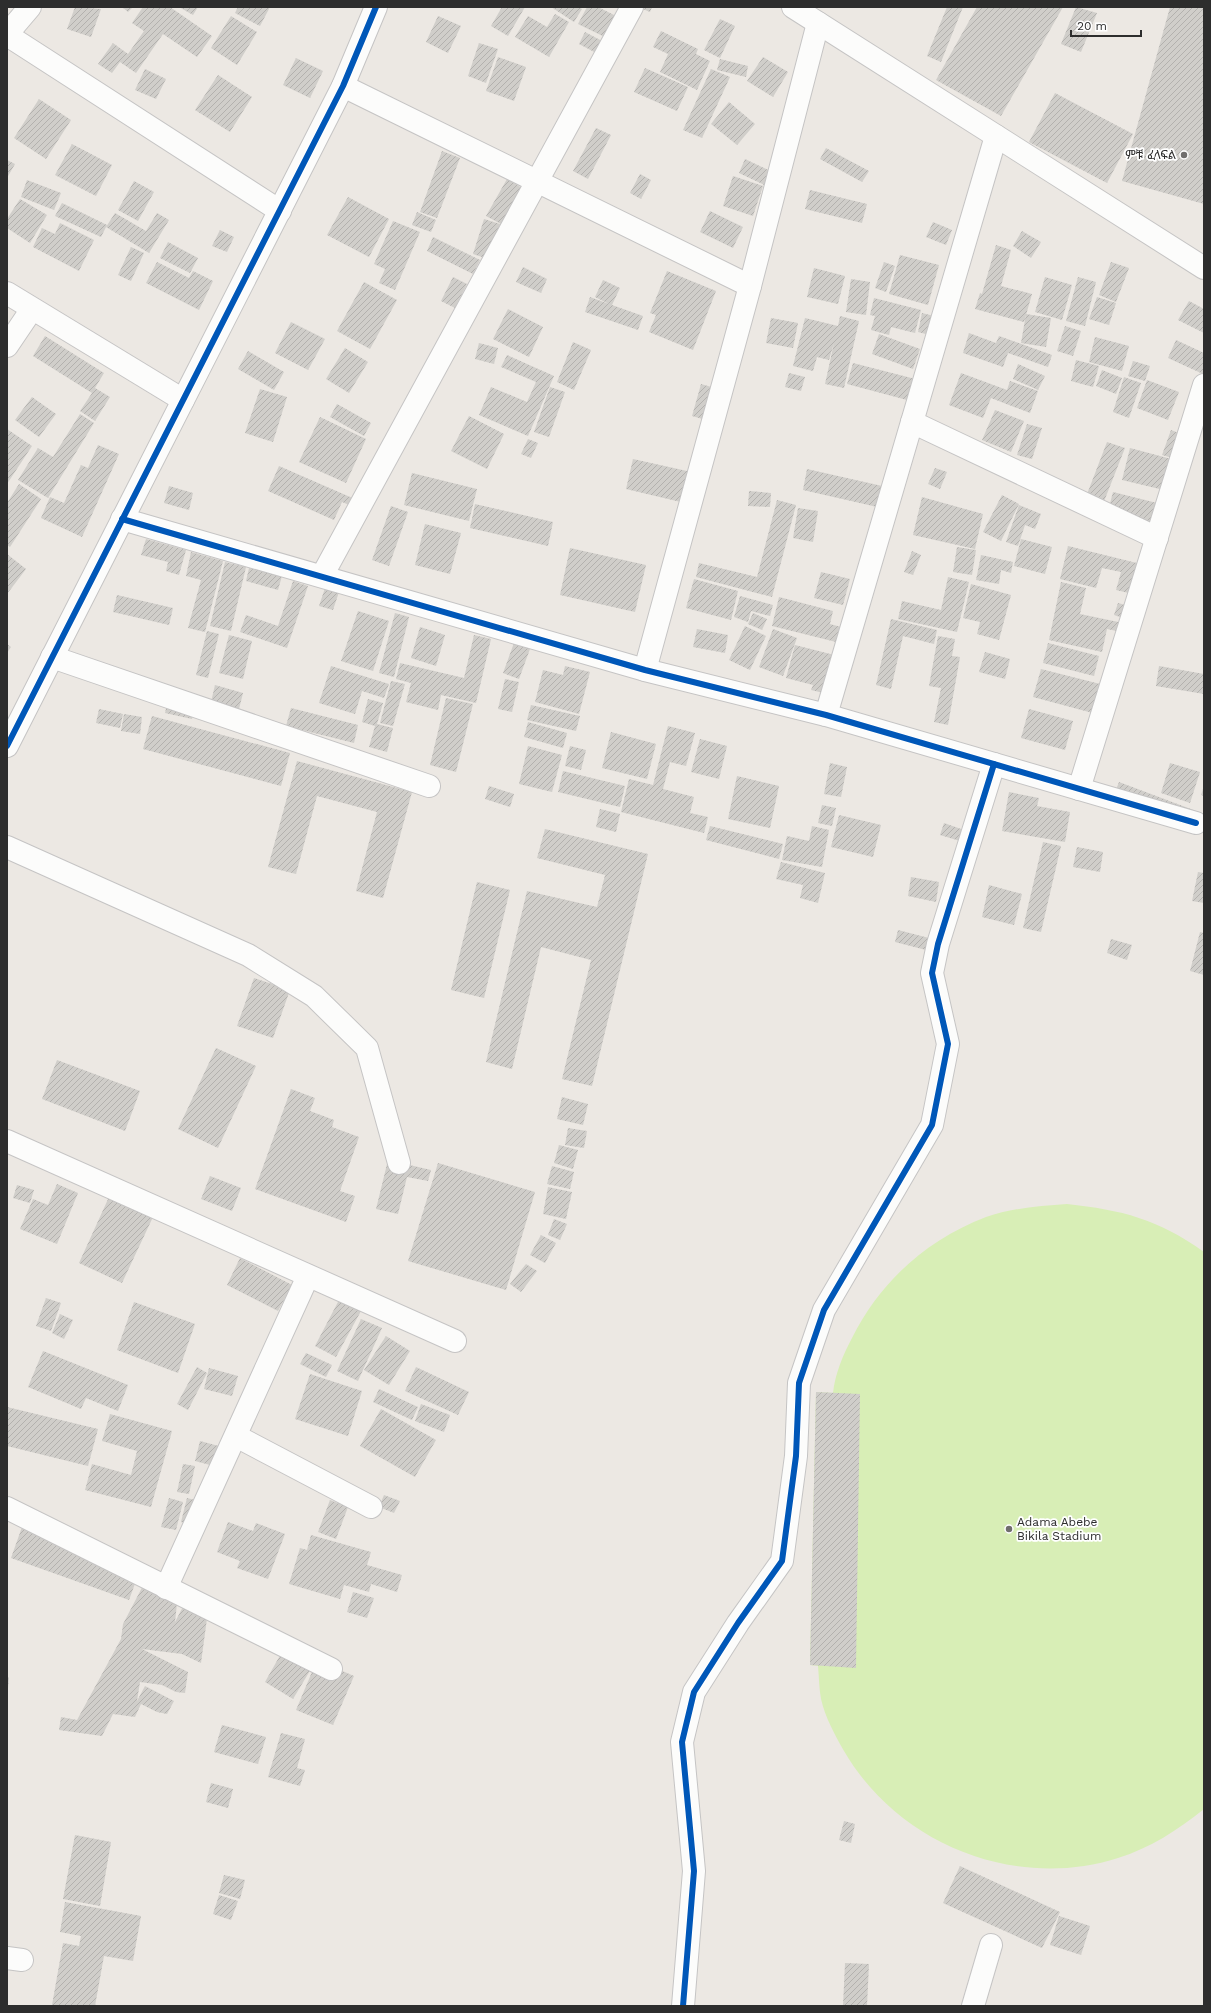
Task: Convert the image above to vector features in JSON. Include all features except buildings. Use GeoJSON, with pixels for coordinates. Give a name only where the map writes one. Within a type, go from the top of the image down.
{"type":"FeatureCollection","features":[{"type":"Feature","properties":{"kind":"street"},"geometry":{"type":"LineString","coordinates":[[30,7],[7,34],[280,211]]}},
{"type":"Feature","properties":{"kind":"street"},"geometry":{"type":"LineString","coordinates":[[7,746],[343,86],[376,7]]}},
{"type":"Feature","properties":{"kind":"street"},"geometry":{"type":"LineString","coordinates":[[322,576],[632,7]]}},
{"type":"Feature","properties":{"kind":"street"},"geometry":{"type":"LineString","coordinates":[[792,7],[1204,268]]}},
{"type":"Feature","properties":{"kind":"street"},"geometry":{"type":"LineString","coordinates":[[645,670],[750,286],[818,23]]}},
{"type":"Feature","properties":{"kind":"street"},"geometry":{"type":"LineString","coordinates":[[343,86],[750,286]]}},
{"type":"Feature","properties":{"kind":"street"},"geometry":{"type":"LineString","coordinates":[[826,715],[996,136]]}},
{"type":"Feature","properties":{"kind":"street"},"geometry":{"type":"LineString","coordinates":[[7,293],[183,400]]}},
{"type":"Feature","properties":{"kind":"street"},"geometry":{"type":"LineString","coordinates":[[7,346],[32,309]]}},
{"type":"Feature","properties":{"kind":"street"},"geometry":{"type":"LineString","coordinates":[[1079,789],[1204,385]]}},
{"type":"Feature","properties":{"kind":"street"},"geometry":{"type":"LineString","coordinates":[[912,422],[1157,538]]}},
{"type":"Feature","properties":{"kind":"street"},"geometry":{"type":"LineString","coordinates":[[122,519],[645,670],[826,715],[1196,823]]}},
{"type":"Feature","properties":{"kind":"street"},"geometry":{"type":"LineString","coordinates":[[52,657],[429,786]]}},
{"type":"Feature","properties":{"kind":"street"},"geometry":{"type":"LineString","coordinates":[[683,2006],[694,1871],[682,1742],[694,1692],[738,1623],[782,1561],[796,1456],[800,1383],[824,1310],[932,1125],[948,1044],[932,973],[938,944],[994,764]]}},
{"type":"Feature","properties":{"kind":"street"},"geometry":{"type":"LineString","coordinates":[[7,848],[248,955],[314,996],[367,1048],[399,1163]]}},
{"type":"Feature","properties":{"kind":"street"},"geometry":{"type":"LineString","coordinates":[[7,1140],[454,1341]]}},
{"type":"Feature","properties":{"kind":"street"},"geometry":{"type":"LineString","coordinates":[[166,1588],[308,1276]]}},
{"type":"Feature","properties":{"kind":"street"},"geometry":{"type":"LineString","coordinates":[[236,1436],[371,1507]]}},
{"type":"Feature","properties":{"kind":"street"},"geometry":{"type":"LineString","coordinates":[[7,1508],[331,1669]]}},
{"type":"Feature","properties":{"kind":"street"},"geometry":{"type":"LineString","coordinates":[[973,2006],[991,1945]]}},
{"type":"Feature","properties":{"kind":"green space","name":"Adama Abebe Bikila Stadium"},"geometry":{"type":"Polygon","coordinates":[[[1067,1204],[1105,1209],[1139,1218],[1171,1231],[1204,1252],[1204,1809],[1163,1838],[1130,1854],[1079,1867],[1039,1868],[1000,1863],[963,1852],[927,1834],[895,1812],[867,1784],[844,1751],[831,1726],[821,1699],[818,1666],[810,1665],[816,1392],[833,1393],[843,1358],[863,1318],[891,1281],[907,1265],[925,1251],[944,1238],[986,1217],[1016,1209],[1067,1204]]]}},
{"type":"Feature","properties":{"kind":"cycle path"},"geometry":{"type":"LineString","coordinates":[[7,746],[343,86],[376,7]]}},
{"type":"Feature","properties":{"kind":"cycle path"},"geometry":{"type":"LineString","coordinates":[[122,519],[645,670],[826,715],[1196,823]]}},
{"type":"Feature","properties":{"kind":"cycle path"},"geometry":{"type":"LineString","coordinates":[[683,2006],[694,1871],[682,1742],[694,1692],[738,1623],[782,1561],[796,1456],[799,1383],[824,1310],[932,1125],[948,1044],[932,973],[938,944],[994,764]]}},
{"type":"Feature","properties":{"kind":"place","name":"ምቹ ፈላፍል"},"geometry":{"type":"Point","coordinates":[1184,155]}},
{"type":"Feature","properties":{"kind":"place","name":"Adama Abebe Bikila Stadium"},"geometry":{"type":"Point","coordinates":[1009,1529]}}]}
